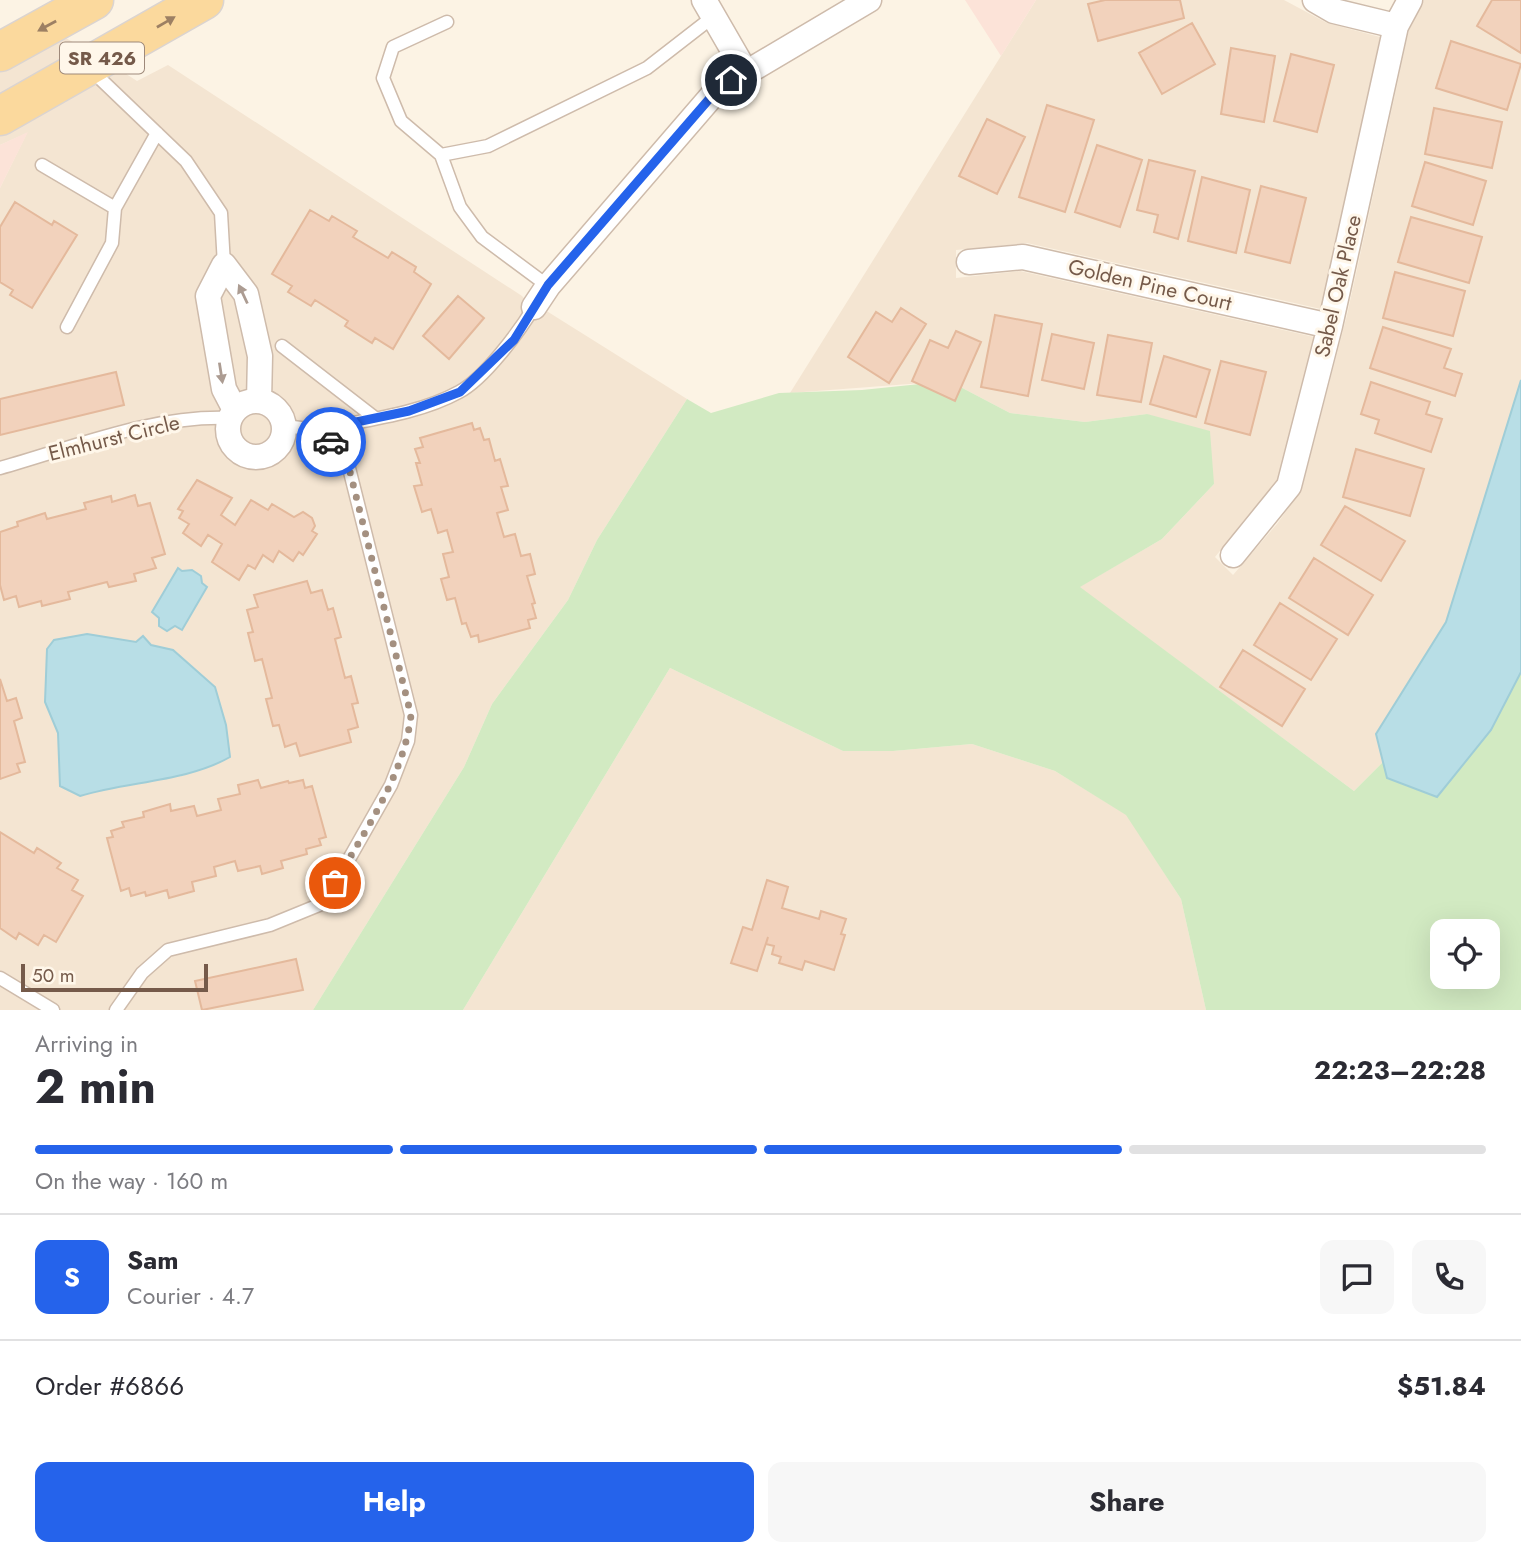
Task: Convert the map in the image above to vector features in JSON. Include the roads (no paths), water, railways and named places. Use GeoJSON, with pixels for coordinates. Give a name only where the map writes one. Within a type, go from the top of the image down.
{"type":"FeatureCollection","features":[{"type":"Feature","properties":{"kind":"main road","name":"SR 426"},"geometry":{"type":"LineString","coordinates":[[0,52],[94,0]]}},
{"type":"Feature","properties":{"kind":"main road","name":"SR 426"},"geometry":{"type":"LineString","coordinates":[[0,116],[204,0]]}},
{"type":"Feature","properties":{"kind":"street"},"geometry":{"type":"LineString","coordinates":[[534,307],[548,285],[717,90],[869,0]]}},
{"type":"Feature","properties":{"kind":"street"},"geometry":{"type":"LineString","coordinates":[[1315,0],[1334,11],[1396,26]]}},
{"type":"Feature","properties":{"kind":"street","name":"Sabel Oak Place"},"geometry":{"type":"LineString","coordinates":[[1233,555],[1289,486],[1330,326],[1396,26],[1410,0]]}},
{"type":"Feature","properties":{"kind":"street"},"geometry":{"type":"LineString","coordinates":[[709,8],[745,71]]}},
{"type":"Feature","properties":{"kind":"street","name":"Golden Pine Court"},"geometry":{"type":"LineString","coordinates":[[969,262],[1023,257],[1330,326]]}},
{"type":"Feature","properties":{"kind":"street"},"geometry":{"type":"LineString","coordinates":[[232,414],[246,403],[259,401],[277,411],[284,426],[283,436],[274,450],[265,456],[248,456],[238,451],[229,440],[232,414],[224,389],[208,296],[225,265],[246,294],[260,356],[259,401]]}},
{"type":"Feature","properties":{"kind":"street"},"geometry":{"type":"LineString","coordinates":[[214,333],[253,328]]}},
{"type":"Feature","properties":{"kind":"lane"},"geometry":{"type":"LineString","coordinates":[[441,155],[488,146],[647,68],[709,8]]}},
{"type":"Feature","properties":{"kind":"lane"},"geometry":{"type":"LineString","coordinates":[[447,22],[393,47],[383,78],[401,121],[441,155],[460,207],[482,237],[548,285]]}},
{"type":"Feature","properties":{"kind":"lane"},"geometry":{"type":"LineString","coordinates":[[87,66],[186,161],[221,212],[225,265]]}},
{"type":"Feature","properties":{"kind":"lane"},"geometry":{"type":"LineString","coordinates":[[67,327],[112,243],[115,208],[158,133]]}},
{"type":"Feature","properties":{"kind":"lane"},"geometry":{"type":"LineString","coordinates":[[42,165],[115,208]]}},
{"type":"Feature","properties":{"kind":"lane"},"geometry":{"type":"LineString","coordinates":[[284,426],[318,430],[409,411],[460,392],[514,340],[534,307]]}},
{"type":"Feature","properties":{"kind":"lane"},"geometry":{"type":"LineString","coordinates":[[282,346],[374,418]]}},
{"type":"Feature","properties":{"kind":"lane","name":"Elmhurst Circle"},"geometry":{"type":"LineString","coordinates":[[0,468],[148,425],[232,414]]}},
{"type":"Feature","properties":{"kind":"lane"},"geometry":{"type":"LineString","coordinates":[[116,1010],[142,973],[168,950],[270,925],[319,905],[335,883],[391,785],[408,741],[411,715],[346,456],[318,430]]}},
{"type":"Feature","properties":{"kind":"lane"},"geometry":{"type":"LineString","coordinates":[[0,978],[53,1010]]}},
{"type":"Feature","properties":{"kind":"water"},"geometry":{"type":"Polygon","coordinates":[[[1521,380],[1521,672],[1491,730],[1437,797],[1387,778],[1376,734],[1446,622],[1521,380]]]}},
{"type":"Feature","properties":{"kind":"water"},"geometry":{"type":"Polygon","coordinates":[[[178,568],[182,571],[192,570],[201,576],[202,583],[207,587],[182,630],[175,626],[167,631],[159,626],[159,618],[152,612],[178,568]]]}},
{"type":"Feature","properties":{"kind":"water"},"geometry":{"type":"Polygon","coordinates":[[[87,634],[136,642],[143,636],[151,645],[173,650],[215,687],[226,725],[230,757],[195,772],[80,796],[60,786],[58,733],[45,702],[47,649],[54,640],[87,634]]]}}]}
